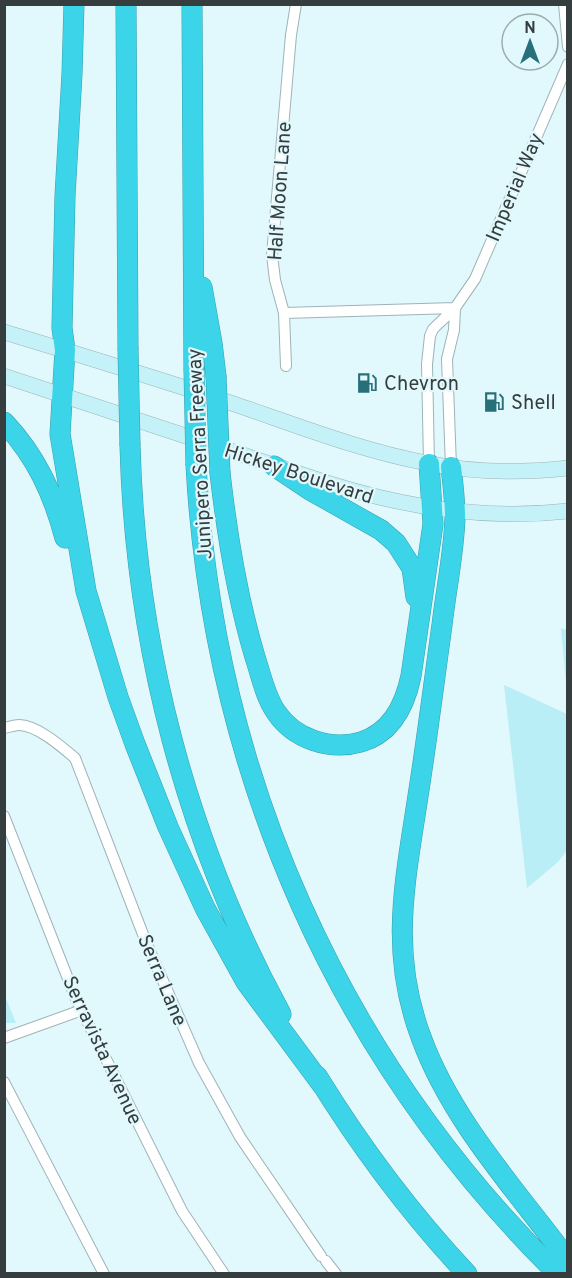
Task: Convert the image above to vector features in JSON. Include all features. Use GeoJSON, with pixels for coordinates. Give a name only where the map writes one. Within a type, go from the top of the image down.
{"type":"FeatureCollection","features":[{"type":"Feature","properties":{"kind":"highway"},"geometry":{"type":"LineString","coordinates":[[74,4],[64,196],[62,328],[65,350],[61,441],[87,591]]}},
{"type":"Feature","properties":{"kind":"highway"},"geometry":{"type":"LineString","coordinates":[[126,4],[130,445],[133,514],[143,600],[159,687],[181,771],[208,853],[241,933],[279,1011],[323,1086]]}},
{"type":"Feature","properties":{"kind":"highway","name":"Junipero Serra Freeway"},"geometry":{"type":"LineString","coordinates":[[192,4],[194,369],[199,523],[206,581],[228,694],[260,806],[303,913],[357,1016],[414,1106],[479,1190],[558,1274]]}},
{"type":"Feature","properties":{"kind":"highway"},"geometry":{"type":"LineString","coordinates":[[193,243],[209,322],[216,376],[220,473],[230,553],[248,632],[267,695],[276,712],[289,727],[311,740],[337,745],[363,741],[383,730],[405,701],[428,564],[433,508],[429,464]]}},
{"type":"Feature","properties":{"kind":"highway"},"geometry":{"type":"LineString","coordinates":[[4,422],[24,446],[45,479],[69,550],[87,591],[131,735],[164,818],[205,908],[246,982],[323,1086],[389,1181],[467,1274]]}},
{"type":"Feature","properties":{"kind":"highway"},"geometry":{"type":"LineString","coordinates":[[274,466],[310,490],[381,530],[396,543],[407,558],[414,579],[417,626]]}},
{"type":"Feature","properties":{"kind":"highway"},"geometry":{"type":"LineString","coordinates":[[452,467],[455,511],[430,715],[404,892],[401,932],[404,971],[418,1030],[441,1080],[496,1166],[567,1260]]}},
{"type":"Feature","properties":{"kind":"main road"},"geometry":{"type":"LineString","coordinates":[[4,332],[104,361],[359,445],[429,464],[502,471],[567,468]]}},
{"type":"Feature","properties":{"kind":"main road","name":"Hickey Boulevard"},"geometry":{"type":"LineString","coordinates":[[4,376],[274,466],[372,496],[455,511],[510,514],[567,511]]}},
{"type":"Feature","properties":{"kind":"street","name":"Half Moon Lane"},"geometry":{"type":"LineString","coordinates":[[286,366],[284,313],[275,280],[272,255],[291,34],[296,4]]}},
{"type":"Feature","properties":{"kind":"street"},"geometry":{"type":"LineString","coordinates":[[564,4],[567,47]]}},
{"type":"Feature","properties":{"kind":"street","name":"Imperial Way"},"geometry":{"type":"LineString","coordinates":[[429,464],[426,372],[428,345],[433,329],[455,308],[475,279],[567,64]]}},
{"type":"Feature","properties":{"kind":"street"},"geometry":{"type":"LineString","coordinates":[[284,313],[455,308]]}},
{"type":"Feature","properties":{"kind":"street","name":"Imperial Way"},"geometry":{"type":"LineString","coordinates":[[452,467],[447,358],[454,330],[455,308]]}},
{"type":"Feature","properties":{"kind":"street","name":"Serra Lane"},"geometry":{"type":"LineString","coordinates":[[4,728],[19,725],[32,728],[60,745],[75,758],[146,942],[199,1063],[240,1137],[336,1274]]}},
{"type":"Feature","properties":{"kind":"street","name":"Serravista Avenue"},"geometry":{"type":"LineString","coordinates":[[4,816],[82,1010],[182,1211],[224,1274]]}},
{"type":"Feature","properties":{"kind":"street"},"geometry":{"type":"LineString","coordinates":[[4,1038],[82,1010]]}},
{"type":"Feature","properties":{"kind":"street"},"geometry":{"type":"LineString","coordinates":[[4,1082],[104,1274]]}},
{"type":"Feature","properties":{"kind":"shaded area"},"geometry":{"type":"Polygon","coordinates":[[[561,628],[567,630],[567,695],[561,628]]]}},
{"type":"Feature","properties":{"kind":"shaded area"},"geometry":{"type":"Polygon","coordinates":[[[504,685],[567,714],[567,850],[558,862],[527,888],[504,685]]]}},
{"type":"Feature","properties":{"kind":"shaded area"},"geometry":{"type":"Polygon","coordinates":[[[5,996],[16,1023],[5,1023],[5,996]]]}},
{"type":"Feature","properties":{"kind":"place","name":"Chevron"},"geometry":{"type":"Point","coordinates":[367,383]}},
{"type":"Feature","properties":{"kind":"place","name":"Shell"},"geometry":{"type":"Point","coordinates":[494,402]}}]}
